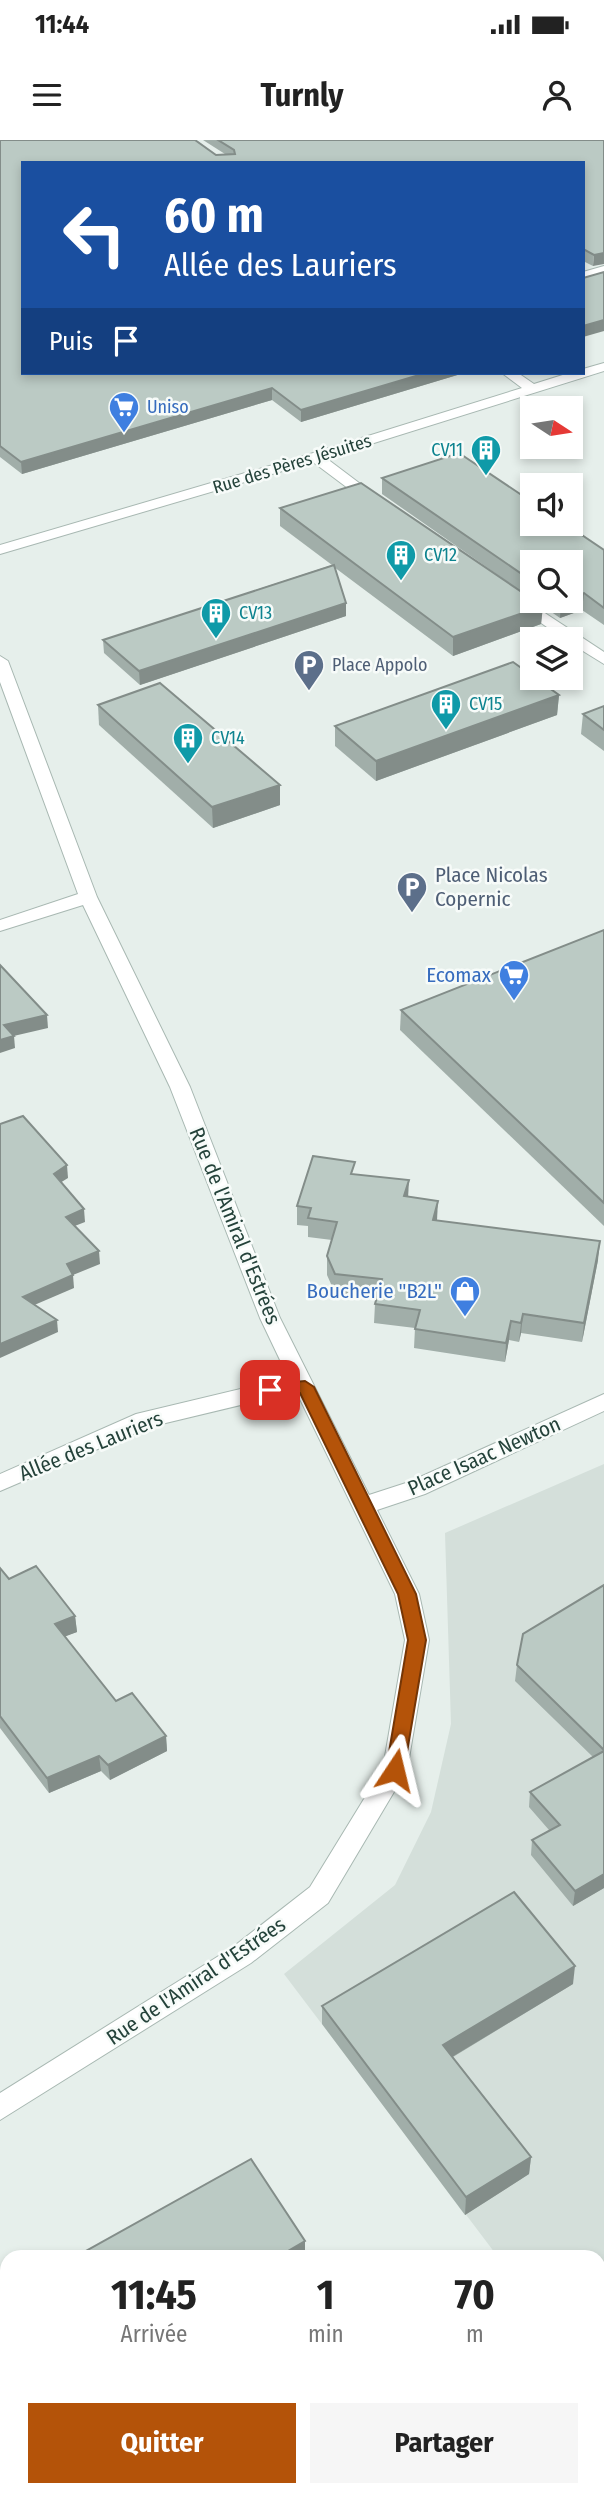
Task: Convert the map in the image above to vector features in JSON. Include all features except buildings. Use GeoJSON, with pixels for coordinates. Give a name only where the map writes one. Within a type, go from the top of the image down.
{"type":"FeatureCollection","features":[{"type":"Feature","properties":{"kind":"street"},"geometry":{"type":"LineString","coordinates":[[585,275],[604,270]]}},
{"type":"Feature","properties":{"kind":"street","name":"Rue des Pères Jésuites"},"geometry":{"type":"LineString","coordinates":[[585,372],[602,366]]}},
{"type":"Feature","properties":{"kind":"street"},"geometry":{"type":"LineString","coordinates":[[512,375],[533,389]]}},
{"type":"Feature","properties":{"kind":"street","name":"Rue des Pères Jésuites"},"geometry":{"type":"LineString","coordinates":[[0,550],[315,457],[576,375]]}},
{"type":"Feature","properties":{"kind":"street"},"geometry":{"type":"LineString","coordinates":[[315,457],[383,507]]}},
{"type":"Feature","properties":{"kind":"street"},"geometry":{"type":"LineString","coordinates":[[504,591],[604,659]]}},
{"type":"Feature","properties":{"kind":"street","name":"Rue de l'Amiral d'Estrées"},"geometry":{"type":"LineString","coordinates":[[0,661],[88,897],[180,1087],[270,1318],[407,1594],[417,1640],[395,1770],[319,1895],[242,1955],[0,2108]]}},
{"type":"Feature","properties":{"kind":"street"},"geometry":{"type":"LineString","coordinates":[[0,926],[88,897]]}},
{"type":"Feature","properties":{"kind":"street","name":"Allée des Lauriers"},"geometry":{"type":"LineString","coordinates":[[0,1483],[144,1420],[270,1390],[305,1387]]}},
{"type":"Feature","properties":{"kind":"street","name":"Place Isaac Newton"},"geometry":{"type":"LineString","coordinates":[[363,1506],[417,1488],[604,1402]]}},
{"type":"Feature","properties":{"kind":"shaded area"},"geometry":{"type":"Polygon","coordinates":[[[604,1464],[604,2250],[493,2250],[284,1974],[395,1885],[431,1812],[451,1724],[445,1533],[604,1464]]]}},
{"type":"Feature","properties":{"kind":"place","name":"Uniso"},"geometry":{"type":"Point","coordinates":[124,434]}},
{"type":"Feature","properties":{"kind":"place","name":"CV11"},"geometry":{"type":"Point","coordinates":[486,477]}},
{"type":"Feature","properties":{"kind":"place","name":"CV12"},"geometry":{"type":"Point","coordinates":[401,582]}},
{"type":"Feature","properties":{"kind":"place","name":"CV13"},"geometry":{"type":"Point","coordinates":[216,640]}},
{"type":"Feature","properties":{"kind":"place","name":"Place Appolo"},"geometry":{"type":"Point","coordinates":[309,692]}},
{"type":"Feature","properties":{"kind":"place","name":"CV15"},"geometry":{"type":"Point","coordinates":[446,731]}},
{"type":"Feature","properties":{"kind":"place","name":"CV14"},"geometry":{"type":"Point","coordinates":[188,765]}},
{"type":"Feature","properties":{"kind":"place","name":"Place Nicolas Copernic"},"geometry":{"type":"Point","coordinates":[412,914]}},
{"type":"Feature","properties":{"kind":"place","name":"Ecomax"},"geometry":{"type":"Point","coordinates":[514,1002]}},
{"type":"Feature","properties":{"kind":"place","name":"Boucherie \"B2L\""},"geometry":{"type":"Point","coordinates":[465,1318]}},
{"type":"Feature","properties":{"kind":"route"},"geometry":{"type":"LineString","coordinates":[[270,1390],[305,1387],[407,1594],[417,1640],[395,1770]]}}]}
